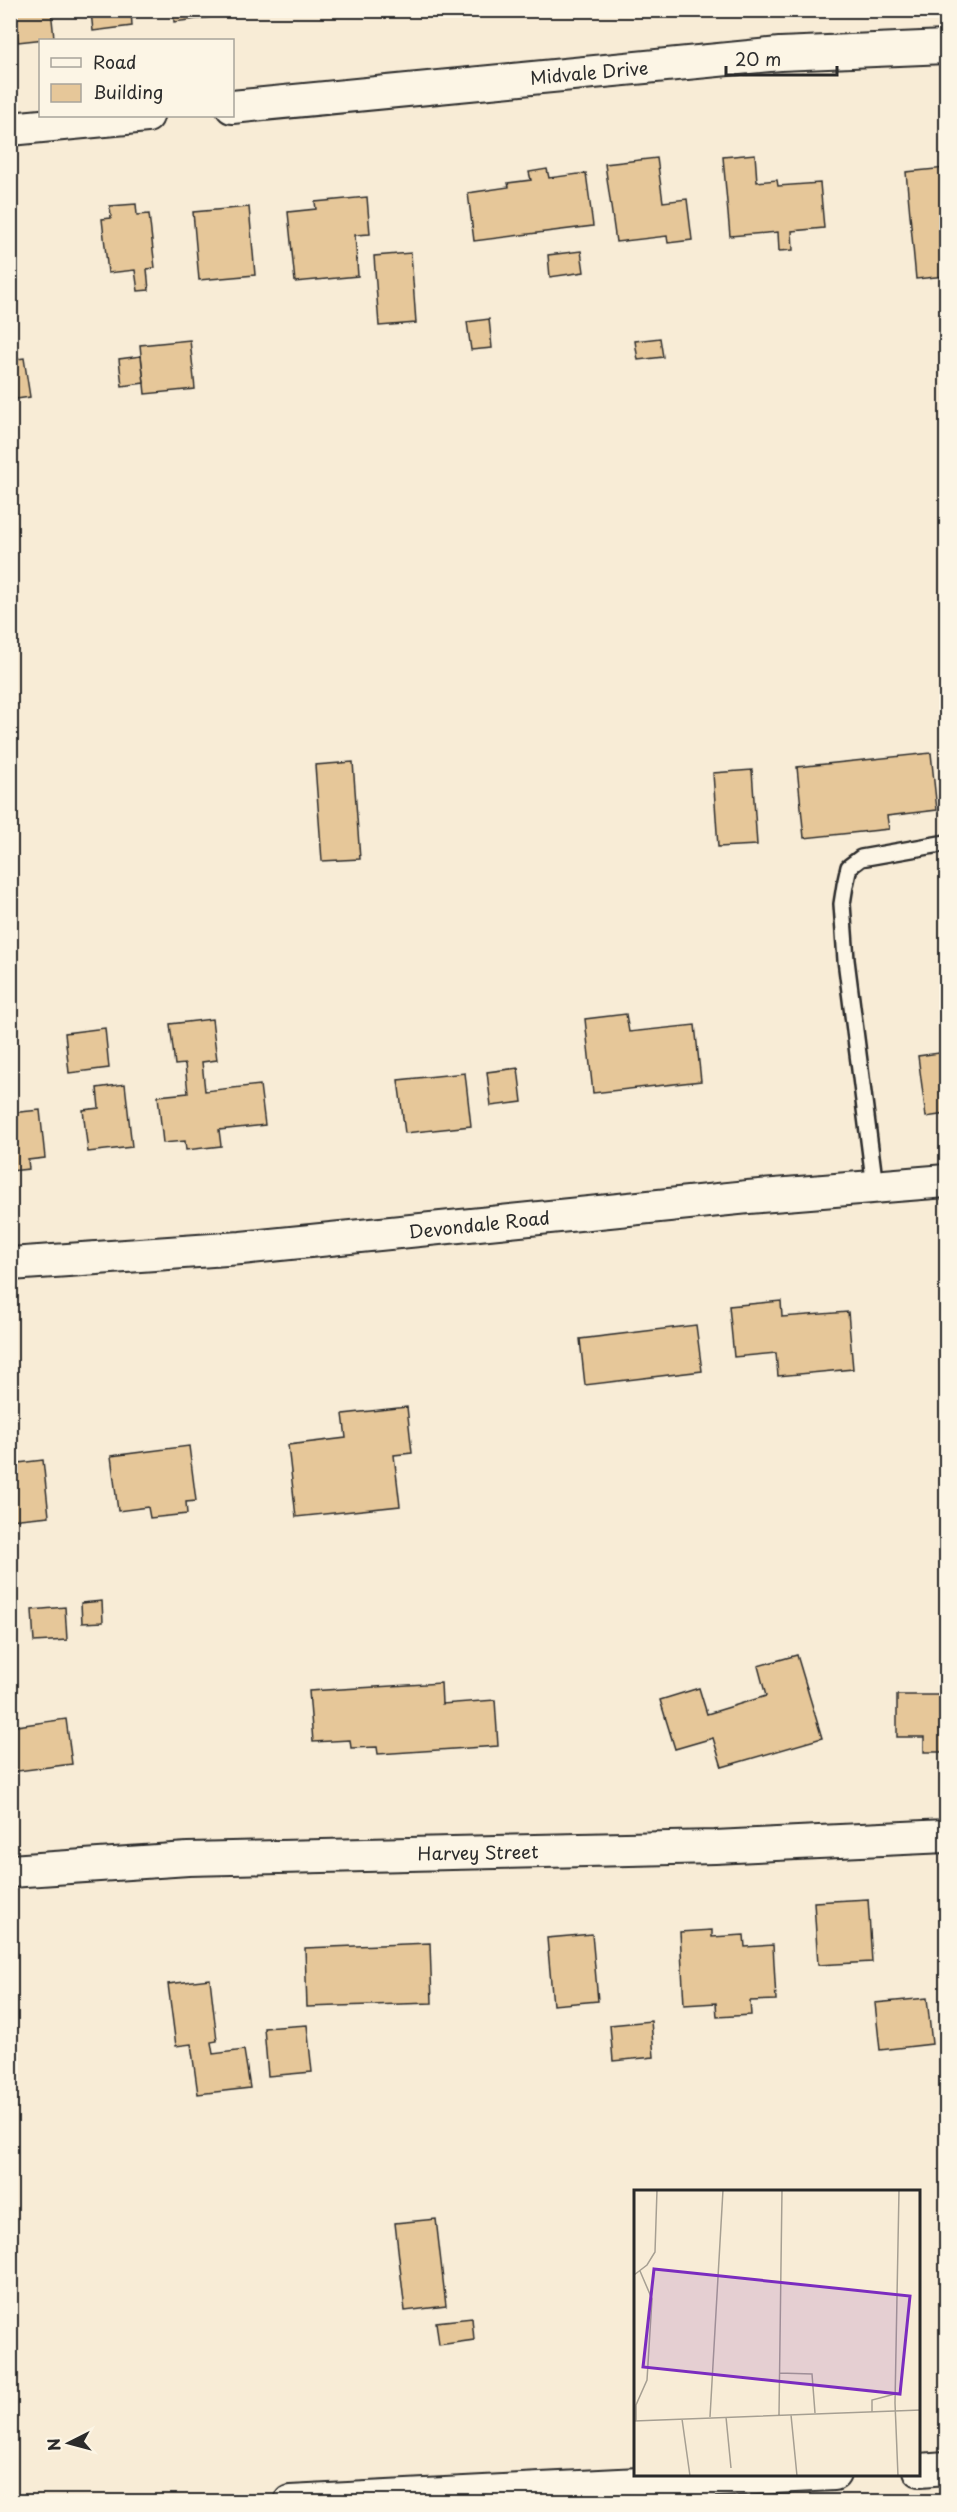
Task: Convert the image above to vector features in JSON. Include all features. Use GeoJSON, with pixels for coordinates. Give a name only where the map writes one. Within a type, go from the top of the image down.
{"type":"FeatureCollection","features":[{"type":"Feature","properties":{"kind":"street","name":"Midvale Drive"},"geometry":{"type":"LineString","coordinates":[[234,107],[780,54],[946,47]]}},
{"type":"Feature","properties":{"kind":"street"},"geometry":{"type":"LineString","coordinates":[[10,129],[136,117]]}},
{"type":"Feature","properties":{"kind":"street","name":"Devondale Road"},"geometry":{"type":"LineString","coordinates":[[10,1264],[241,1248],[946,1181]]}},
{"type":"Feature","properties":{"kind":"street","name":"Harvey Street"},"geometry":{"type":"LineString","coordinates":[[10,1871],[188,1859],[715,1846],[946,1836]]}},
{"type":"Feature","properties":{"kind":"street"},"geometry":{"type":"LineString","coordinates":[[921,2470],[946,2468]]}},
{"type":"Feature","properties":{"kind":"street"},"geometry":{"type":"LineString","coordinates":[[290,2502],[814,2476]]}},
{"type":"Feature","properties":{"kind":"lane"},"geometry":{"type":"LineString","coordinates":[[875,1187],[846,960],[842,904],[845,885],[849,867],[861,858],[946,843]]}},
{"type":"Feature","properties":{"kind":"building"},"geometry":{"type":"Polygon","coordinates":[[[15,10],[51,10],[54,38],[18,42],[15,10]]]}},
{"type":"Feature","properties":{"kind":"building"},"geometry":{"type":"Polygon","coordinates":[[[74,10],[131,10],[132,26],[93,31],[91,12],[75,15],[74,10]]]}},
{"type":"Feature","properties":{"kind":"building"},"geometry":{"type":"Polygon","coordinates":[[[173,10],[211,10],[212,17],[174,22],[173,10]]]}},
{"type":"Feature","properties":{"kind":"building"},"geometry":{"type":"Polygon","coordinates":[[[755,154],[757,182],[777,180],[778,186],[820,183],[824,228],[792,231],[793,250],[779,251],[778,232],[730,236],[723,157],[755,154]]]}},
{"type":"Feature","properties":{"kind":"building"},"geometry":{"type":"Polygon","coordinates":[[[657,158],[663,202],[687,199],[692,240],[668,243],[667,236],[616,242],[605,164],[657,158]]]}},
{"type":"Feature","properties":{"kind":"building"},"geometry":{"type":"Polygon","coordinates":[[[946,168],[946,276],[916,279],[906,172],[946,168]]]}},
{"type":"Feature","properties":{"kind":"building"},"geometry":{"type":"Polygon","coordinates":[[[547,169],[549,178],[586,173],[593,226],[474,241],[468,193],[509,187],[508,183],[531,180],[529,172],[547,169]]]}},
{"type":"Feature","properties":{"kind":"building"},"geometry":{"type":"Polygon","coordinates":[[[367,197],[370,234],[355,235],[358,276],[295,282],[288,212],[316,209],[315,202],[367,197]]]}},
{"type":"Feature","properties":{"kind":"building"},"geometry":{"type":"Polygon","coordinates":[[[136,204],[137,215],[149,214],[155,268],[147,269],[149,290],[138,291],[135,270],[108,273],[102,219],[111,218],[110,206],[136,204]]]}},
{"type":"Feature","properties":{"kind":"building"},"geometry":{"type":"Polygon","coordinates":[[[249,207],[255,275],[199,280],[193,212],[249,207]]]}},
{"type":"Feature","properties":{"kind":"building"},"geometry":{"type":"Polygon","coordinates":[[[581,251],[584,272],[550,277],[548,255],[581,251]]]}},
{"type":"Feature","properties":{"kind":"building"},"geometry":{"type":"Polygon","coordinates":[[[411,253],[416,323],[379,326],[374,256],[411,253]]]}},
{"type":"Feature","properties":{"kind":"building"},"geometry":{"type":"Polygon","coordinates":[[[489,319],[492,348],[471,350],[467,322],[489,319]]]}},
{"type":"Feature","properties":{"kind":"building"},"geometry":{"type":"Polygon","coordinates":[[[660,338],[663,357],[638,360],[635,341],[660,338]]]}},
{"type":"Feature","properties":{"kind":"building"},"geometry":{"type":"Polygon","coordinates":[[[190,340],[195,389],[145,394],[140,345],[190,340]]]}},
{"type":"Feature","properties":{"kind":"building"},"geometry":{"type":"Polygon","coordinates":[[[141,356],[144,383],[122,386],[119,359],[141,356]]]}},
{"type":"Feature","properties":{"kind":"building"},"geometry":{"type":"Polygon","coordinates":[[[24,358],[30,397],[10,400],[10,360],[24,358]]]}},
{"type":"Feature","properties":{"kind":"building"},"geometry":{"type":"Polygon","coordinates":[[[931,753],[937,810],[887,816],[889,829],[804,838],[797,767],[931,753]]]}},
{"type":"Feature","properties":{"kind":"building"},"geometry":{"type":"Polygon","coordinates":[[[353,762],[360,859],[322,861],[315,765],[353,762]]]}},
{"type":"Feature","properties":{"kind":"building"},"geometry":{"type":"Polygon","coordinates":[[[752,770],[757,845],[718,847],[713,773],[752,770]]]}},
{"type":"Feature","properties":{"kind":"building"},"geometry":{"type":"Polygon","coordinates":[[[626,1014],[629,1032],[695,1025],[701,1081],[593,1093],[585,1019],[626,1014]]]}},
{"type":"Feature","properties":{"kind":"building"},"geometry":{"type":"Polygon","coordinates":[[[212,1019],[217,1060],[202,1062],[205,1091],[260,1085],[265,1125],[219,1130],[221,1146],[186,1150],[185,1141],[163,1143],[158,1096],[188,1093],[185,1064],[175,1065],[170,1024],[212,1019]]]}},
{"type":"Feature","properties":{"kind":"building"},"geometry":{"type":"Polygon","coordinates":[[[105,1028],[109,1068],[69,1073],[65,1033],[105,1028]]]}},
{"type":"Feature","properties":{"kind":"building"},"geometry":{"type":"Polygon","coordinates":[[[946,1052],[946,1114],[926,1117],[918,1056],[946,1052]]]}},
{"type":"Feature","properties":{"kind":"building"},"geometry":{"type":"Polygon","coordinates":[[[518,1068],[522,1102],[491,1106],[487,1072],[518,1068]]]}},
{"type":"Feature","properties":{"kind":"building"},"geometry":{"type":"Polygon","coordinates":[[[465,1073],[471,1126],[405,1133],[398,1080],[465,1073]]]}},
{"type":"Feature","properties":{"kind":"building"},"geometry":{"type":"Polygon","coordinates":[[[125,1084],[132,1147],[88,1152],[83,1110],[99,1108],[97,1088],[125,1084]]]}},
{"type":"Feature","properties":{"kind":"building"},"geometry":{"type":"Polygon","coordinates":[[[40,1110],[45,1158],[28,1160],[29,1169],[10,1171],[10,1113],[40,1110]]]}},
{"type":"Feature","properties":{"kind":"building"},"geometry":{"type":"Polygon","coordinates":[[[781,1301],[782,1317],[848,1312],[853,1369],[778,1376],[776,1353],[734,1357],[729,1306],[781,1301]]]}},
{"type":"Feature","properties":{"kind":"building"},"geometry":{"type":"Polygon","coordinates":[[[696,1325],[702,1371],[585,1385],[580,1339],[696,1325]]]}},
{"type":"Feature","properties":{"kind":"building"},"geometry":{"type":"Polygon","coordinates":[[[407,1407],[412,1453],[394,1455],[400,1506],[296,1517],[288,1445],[346,1438],[343,1414],[407,1407]]]}},
{"type":"Feature","properties":{"kind":"building"},"geometry":{"type":"Polygon","coordinates":[[[189,1446],[196,1501],[186,1502],[187,1514],[150,1518],[148,1507],[118,1511],[111,1456],[189,1446]]]}},
{"type":"Feature","properties":{"kind":"building"},"geometry":{"type":"Polygon","coordinates":[[[43,1460],[49,1516],[10,1520],[10,1464],[43,1460]]]}},
{"type":"Feature","properties":{"kind":"building"},"geometry":{"type":"Polygon","coordinates":[[[102,1601],[103,1622],[82,1623],[81,1603],[102,1601]]]}},
{"type":"Feature","properties":{"kind":"building"},"geometry":{"type":"Polygon","coordinates":[[[65,1607],[67,1640],[34,1642],[32,1610],[65,1607]]]}},
{"type":"Feature","properties":{"kind":"building"},"geometry":{"type":"Polygon","coordinates":[[[797,1655],[822,1738],[722,1767],[713,1738],[675,1749],[660,1700],[699,1688],[707,1714],[766,1696],[758,1666],[797,1655]]]}},
{"type":"Feature","properties":{"kind":"building"},"geometry":{"type":"Polygon","coordinates":[[[441,1683],[442,1704],[495,1700],[498,1746],[378,1754],[377,1747],[351,1748],[350,1740],[313,1742],[309,1691],[441,1683]]]}},
{"type":"Feature","properties":{"kind":"building"},"geometry":{"type":"Polygon","coordinates":[[[897,1695],[946,1695],[946,1752],[924,1752],[924,1737],[897,1737],[897,1695]]]}},
{"type":"Feature","properties":{"kind":"building"},"geometry":{"type":"Polygon","coordinates":[[[66,1719],[72,1764],[10,1772],[10,1727],[66,1719]]]}},
{"type":"Feature","properties":{"kind":"building"},"geometry":{"type":"Polygon","coordinates":[[[868,1899],[872,1962],[818,1965],[814,1902],[868,1899]]]}},
{"type":"Feature","properties":{"kind":"building"},"geometry":{"type":"Polygon","coordinates":[[[712,1930],[712,1937],[744,1935],[745,1947],[773,1945],[776,2000],[750,2001],[751,2015],[717,2017],[716,2003],[684,2005],[680,1932],[712,1930]]]}},
{"type":"Feature","properties":{"kind":"building"},"geometry":{"type":"Polygon","coordinates":[[[592,1934],[598,2001],[553,2005],[547,1938],[592,1934]]]}},
{"type":"Feature","properties":{"kind":"building"},"geometry":{"type":"Polygon","coordinates":[[[430,1943],[432,2003],[307,2007],[305,1948],[430,1943]]]}},
{"type":"Feature","properties":{"kind":"building"},"geometry":{"type":"Polygon","coordinates":[[[210,1979],[217,2041],[211,2042],[213,2054],[244,2050],[250,2088],[198,2094],[191,2044],[176,2046],[168,1984],[210,1979]]]}},
{"type":"Feature","properties":{"kind":"building"},"geometry":{"type":"Polygon","coordinates":[[[927,1998],[932,2044],[880,2050],[875,2003],[927,1998]]]}},
{"type":"Feature","properties":{"kind":"building"},"geometry":{"type":"Polygon","coordinates":[[[651,2021],[654,2057],[613,2061],[610,2025],[651,2021]]]}},
{"type":"Feature","properties":{"kind":"building"},"geometry":{"type":"Polygon","coordinates":[[[307,2025],[312,2072],[268,2076],[264,2028],[307,2025]]]}},
{"type":"Feature","properties":{"kind":"building"},"geometry":{"type":"Polygon","coordinates":[[[436,2219],[446,2306],[405,2311],[395,2223],[436,2219]]]}},
{"type":"Feature","properties":{"kind":"building"},"geometry":{"type":"Polygon","coordinates":[[[472,2318],[474,2340],[439,2345],[436,2322],[472,2318]]]}}]}
